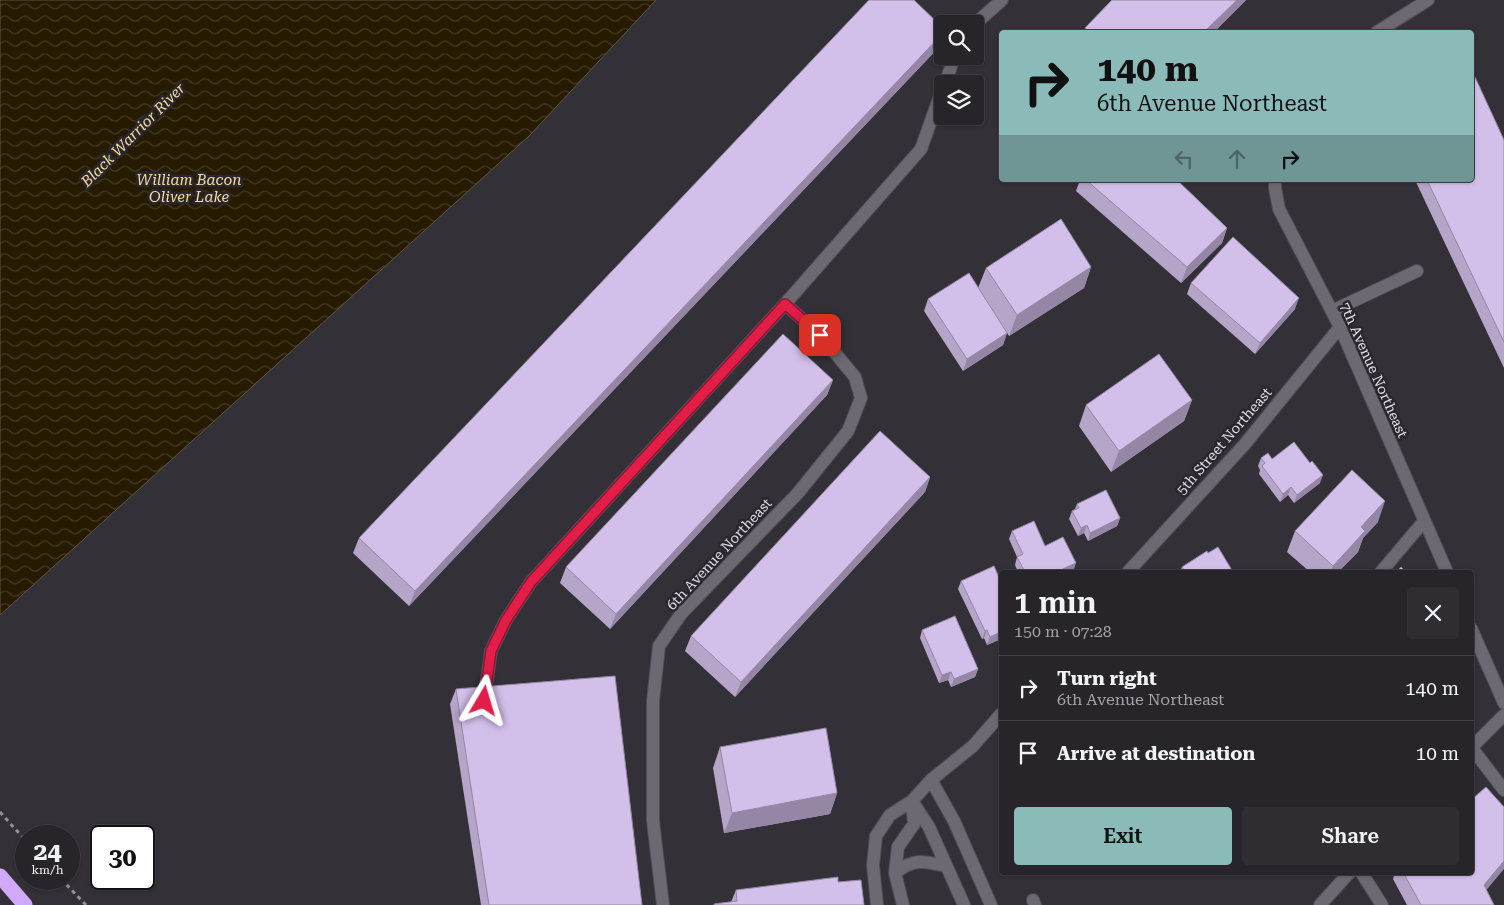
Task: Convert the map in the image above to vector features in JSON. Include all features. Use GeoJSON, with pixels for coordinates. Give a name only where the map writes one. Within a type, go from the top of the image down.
{"type":"FeatureCollection","features":[{"type":"Feature","properties":{"kind":"highway"},"geometry":{"type":"LineString","coordinates":[[0,876],[25,905]]}},
{"type":"Feature","properties":{"kind":"street"},"geometry":{"type":"LineString","coordinates":[[984,16],[1002,0]]}},
{"type":"Feature","properties":{"kind":"street"},"geometry":{"type":"LineString","coordinates":[[1380,30],[1428,0]]}},
{"type":"Feature","properties":{"kind":"street"},"geometry":{"type":"LineString","coordinates":[[484,701],[491,651],[506,620],[531,582],[785,304],[922,149],[934,114]]}},
{"type":"Feature","properties":{"kind":"street","name":"7th Avenue Northeast"},"geometry":{"type":"LineString","coordinates":[[1275,182],[1280,209],[1340,327],[1446,570]]}},
{"type":"Feature","properties":{"kind":"street"},"geometry":{"type":"LineString","coordinates":[[1332,311],[1417,271]]}},
{"type":"Feature","properties":{"kind":"street","name":"6th Avenue Northeast"},"geometry":{"type":"LineString","coordinates":[[663,905],[653,822],[654,701],[659,646],[681,614],[798,493],[842,439],[848,431],[861,398],[855,377],[820,335],[785,304]]}},
{"type":"Feature","properties":{"kind":"street","name":"5th Street Northeast"},"geometry":{"type":"LineString","coordinates":[[1130,570],[1244,444],[1340,327]]}},
{"type":"Feature","properties":{"kind":"street"},"geometry":{"type":"LineString","coordinates":[[1383,570],[1424,521]]}},
{"type":"Feature","properties":{"kind":"street"},"geometry":{"type":"LineString","coordinates":[[1474,635],[1504,703]]}},
{"type":"Feature","properties":{"kind":"street"},"geometry":{"type":"LineString","coordinates":[[1474,745],[1504,714]]}},
{"type":"Feature","properties":{"kind":"street"},"geometry":{"type":"LineString","coordinates":[[877,905],[873,865],[876,836],[890,815],[912,801],[931,780],[972,746],[999,716]]}},
{"type":"Feature","properties":{"kind":"street"},"geometry":{"type":"LineString","coordinates":[[1474,752],[1504,790]]}},
{"type":"Feature","properties":{"kind":"street"},"geometry":{"type":"LineString","coordinates":[[931,780],[954,821],[991,905]]}},
{"type":"Feature","properties":{"kind":"street"},"geometry":{"type":"LineString","coordinates":[[912,801],[929,827],[964,905]]}},
{"type":"Feature","properties":{"kind":"street"},"geometry":{"type":"LineString","coordinates":[[903,905],[895,873],[898,847],[914,824],[912,801]]}},
{"type":"Feature","properties":{"kind":"street"},"geometry":{"type":"LineString","coordinates":[[895,873],[906,864],[924,861],[946,866]]}},
{"type":"Feature","properties":{"kind":"street"},"geometry":{"type":"LineString","coordinates":[[1320,905],[1347,875]]}},
{"type":"Feature","properties":{"kind":"street"},"geometry":{"type":"LineString","coordinates":[[1364,875],[1382,905]]}},
{"type":"Feature","properties":{"kind":"path"},"geometry":{"type":"LineString","coordinates":[[0,812],[15,829]]}},
{"type":"Feature","properties":{"kind":"path"},"geometry":{"type":"LineString","coordinates":[[72,890],[86,905]]}},
{"type":"Feature","properties":{"kind":"water","name":"William Bacon Oliver Lake"},"geometry":{"type":"Polygon","coordinates":[[[0,0],[656,0],[529,136],[0,615],[0,0]]]}},
{"type":"Feature","properties":{"kind":"building"},"geometry":{"type":"Polygon","coordinates":[[[869,0],[914,0],[934,19],[934,42],[415,591],[359,538],[869,0]]]}},
{"type":"Feature","properties":{"kind":"building"},"geometry":{"type":"Polygon","coordinates":[[[1112,0],[1237,0],[1206,30],[1088,30],[1085,28],[1112,0]]]}},
{"type":"Feature","properties":{"kind":"building"},"geometry":{"type":"Polygon","coordinates":[[[1474,78],[1504,140],[1504,342],[1428,182],[1474,182],[1474,78]]]}},
{"type":"Feature","properties":{"kind":"building"},"geometry":{"type":"Polygon","coordinates":[[[1088,182],[1179,182],[1227,228],[1187,267],[1088,182]]]}},
{"type":"Feature","properties":{"kind":"building"},"geometry":{"type":"Polygon","coordinates":[[[1061,219],[1091,267],[1017,315],[986,268],[1061,219]]]}},
{"type":"Feature","properties":{"kind":"building"},"geometry":{"type":"Polygon","coordinates":[[[1233,237],[1299,298],[1260,343],[1191,283],[1233,237]]]}},
{"type":"Feature","properties":{"kind":"building"},"geometry":{"type":"Polygon","coordinates":[[[969,273],[1007,333],[967,359],[928,299],[969,273]]]}},
{"type":"Feature","properties":{"kind":"building"},"geometry":{"type":"Polygon","coordinates":[[[783,334],[833,380],[616,614],[566,567],[783,334]]]}},
{"type":"Feature","properties":{"kind":"building"},"geometry":{"type":"Polygon","coordinates":[[[1159,354],[1192,400],[1119,451],[1086,405],[1159,354]]]}},
{"type":"Feature","properties":{"kind":"building"},"geometry":{"type":"Polygon","coordinates":[[[880,431],[930,477],[741,682],[691,636],[880,431]]]}},
{"type":"Feature","properties":{"kind":"building"},"geometry":{"type":"Polygon","coordinates":[[[1294,442],[1310,463],[1312,461],[1323,475],[1297,495],[1291,487],[1283,494],[1262,466],[1265,463],[1261,458],[1268,453],[1272,459],[1294,442]]]}},
{"type":"Feature","properties":{"kind":"building"},"geometry":{"type":"Polygon","coordinates":[[[1352,470],[1385,501],[1361,527],[1365,531],[1333,566],[1295,531],[1352,470]]]}},
{"type":"Feature","properties":{"kind":"building"},"geometry":{"type":"Polygon","coordinates":[[[1106,490],[1120,518],[1090,533],[1087,525],[1081,528],[1072,511],[1079,508],[1077,504],[1106,490]]]}},
{"type":"Feature","properties":{"kind":"building"},"geometry":{"type":"Polygon","coordinates":[[[1034,521],[1045,546],[1063,537],[1076,563],[1060,570],[1024,570],[1017,557],[1023,554],[1012,531],[1034,521]]]}},
{"type":"Feature","properties":{"kind":"building"},"geometry":{"type":"Polygon","coordinates":[[[1218,547],[1232,570],[1184,570],[1182,567],[1207,551],[1208,553],[1218,547]]]}},
{"type":"Feature","properties":{"kind":"building"},"geometry":{"type":"Polygon","coordinates":[[[994,566],[999,577],[999,633],[990,637],[987,630],[985,631],[961,581],[994,566]]]}},
{"type":"Feature","properties":{"kind":"building"},"geometry":{"type":"Polygon","coordinates":[[[955,616],[978,669],[954,679],[951,672],[942,675],[922,630],[955,616]]]}},
{"type":"Feature","properties":{"kind":"building"},"geometry":{"type":"Polygon","coordinates":[[[615,676],[642,905],[489,905],[456,689],[615,676]]]}},
{"type":"Feature","properties":{"kind":"building"},"geometry":{"type":"Polygon","coordinates":[[[826,728],[837,793],[732,813],[720,747],[826,728]]]}},
{"type":"Feature","properties":{"kind":"building"},"geometry":{"type":"Polygon","coordinates":[[[1486,787],[1504,807],[1504,861],[1484,885],[1494,905],[1421,905],[1405,875],[1474,875],[1474,797],[1486,787]]]}},
{"type":"Feature","properties":{"kind":"building"},"geometry":{"type":"Polygon","coordinates":[[[838,877],[838,882],[861,880],[864,905],[714,905],[737,901],[736,890],[838,877]]]}},
{"type":"Feature","properties":{"kind":"route"},"geometry":{"type":"LineString","coordinates":[[484,701],[491,651],[506,620],[531,582],[785,304],[820,335]]}},
{"type":"Feature","properties":{"kind":"water label","name":"Black Warrior River"},"geometry":{"type":"Point","coordinates":[133,135]}}]}
